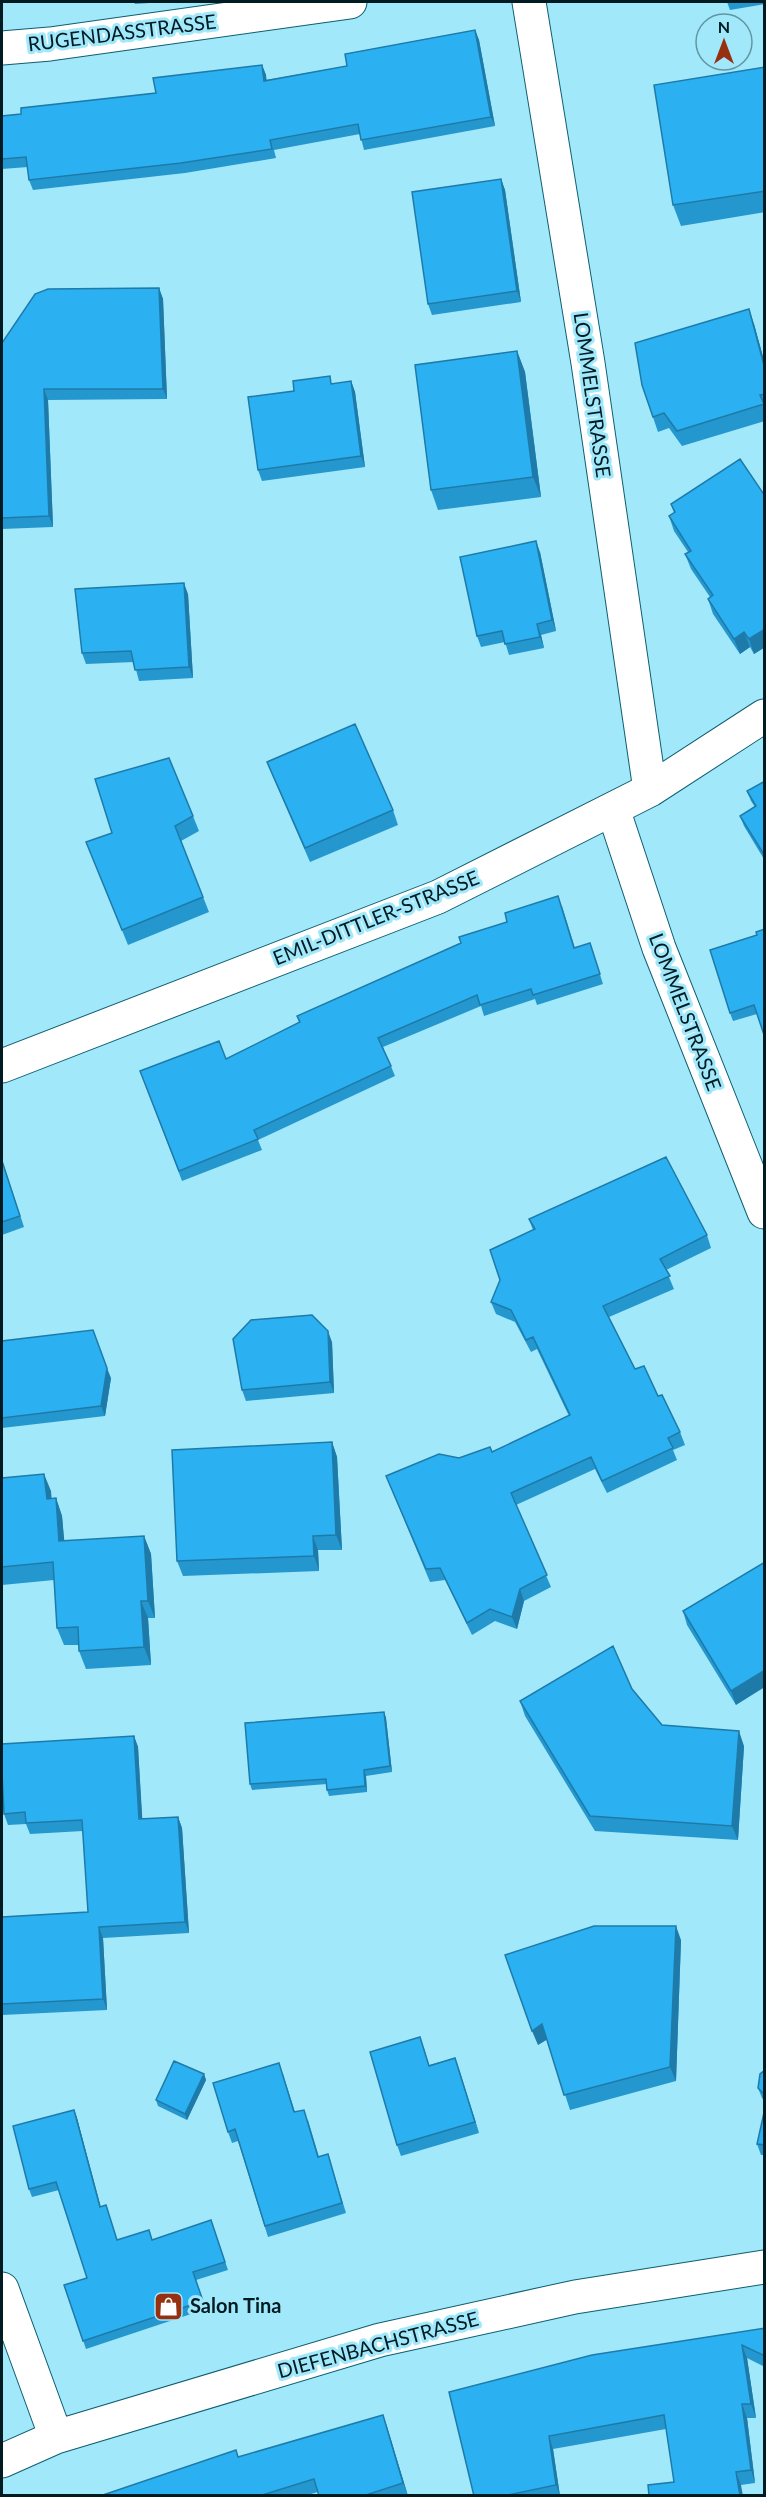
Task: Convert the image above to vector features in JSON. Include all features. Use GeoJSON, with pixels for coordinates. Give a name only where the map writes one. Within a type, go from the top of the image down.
{"type":"FeatureCollection","features":[{"type":"Feature","properties":{"kind":"street","name":"RUGENDASSTRASSE"},"geometry":{"type":"LineString","coordinates":[[2,48],[50,44],[350,2]]}},
{"type":"Feature","properties":{"kind":"street","name":"LOMMELSTRASSE"},"geometry":{"type":"LineString","coordinates":[[528,2],[586,351],[650,790]]}},
{"type":"Feature","properties":{"kind":"street","name":"EMIL-DITTLER-STRASSE"},"geometry":{"type":"LineString","coordinates":[[2,1065],[438,897],[650,790],[765,716]]}},
{"type":"Feature","properties":{"kind":"street","name":"LOMMELSTRASSE"},"geometry":{"type":"LineString","coordinates":[[613,809],[659,948],[765,1212]]}},
{"type":"Feature","properties":{"kind":"street","name":"DIEFENBACHSTRASSE"},"geometry":{"type":"LineString","coordinates":[[2,2461],[56,2437],[380,2340],[575,2297],[765,2267]]}},
{"type":"Feature","properties":{"kind":"street"},"geometry":{"type":"LineString","coordinates":[[2,2289],[56,2437]]}},
{"type":"Feature","properties":{"kind":"building"},"geometry":{"type":"Polygon","coordinates":[[[475,30],[491,117],[361,140],[358,124],[270,140],[272,149],[181,163],[29,180],[26,157],[2,159],[2,116],[21,114],[21,108],[156,93],[153,78],[262,65],[264,81],[347,66],[345,54],[475,30]]]}},
{"type":"Feature","properties":{"kind":"building"},"geometry":{"type":"Polygon","coordinates":[[[765,67],[765,191],[673,205],[654,85],[734,72],[754,72],[754,69],[765,67]]]}},
{"type":"Feature","properties":{"kind":"building"},"geometry":{"type":"Polygon","coordinates":[[[501,179],[517,291],[428,304],[412,192],[501,179]]]}},
{"type":"Feature","properties":{"kind":"building"},"geometry":{"type":"Polygon","coordinates":[[[159,288],[163,389],[44,389],[49,516],[2,518],[2,343],[35,294],[48,289],[159,288]]]}},
{"type":"Feature","properties":{"kind":"building"},"geometry":{"type":"Polygon","coordinates":[[[749,309],[765,369],[765,394],[760,395],[764,404],[677,431],[664,413],[653,417],[642,385],[635,343],[749,309]]]}},
{"type":"Feature","properties":{"kind":"building"},"geometry":{"type":"Polygon","coordinates":[[[517,351],[533,477],[431,490],[415,365],[517,351]]]}},
{"type":"Feature","properties":{"kind":"building"},"geometry":{"type":"Polygon","coordinates":[[[330,376],[331,384],[351,381],[361,456],[258,470],[248,397],[294,391],[293,381],[330,376]]]}},
{"type":"Feature","properties":{"kind":"building"},"geometry":{"type":"Polygon","coordinates":[[[740,459],[765,496],[765,629],[749,639],[744,632],[734,639],[708,599],[713,595],[685,554],[691,551],[669,516],[675,512],[671,504],[740,459]]]}},
{"type":"Feature","properties":{"kind":"building"},"geometry":{"type":"Polygon","coordinates":[[[536,541],[552,620],[537,624],[540,637],[505,644],[502,631],[477,636],[460,557],[536,541]]]}},
{"type":"Feature","properties":{"kind":"building"},"geometry":{"type":"Polygon","coordinates":[[[184,583],[189,667],[135,670],[131,651],[82,653],[75,589],[184,583]]]}},
{"type":"Feature","properties":{"kind":"building"},"geometry":{"type":"Polygon","coordinates":[[[355,724],[393,810],[305,848],[267,762],[355,724]]]}},
{"type":"Feature","properties":{"kind":"building"},"geometry":{"type":"Polygon","coordinates":[[[169,758],[193,816],[175,826],[203,897],[122,930],[86,842],[112,833],[95,779],[169,758]]]}},
{"type":"Feature","properties":{"kind":"building"},"geometry":{"type":"Polygon","coordinates":[[[765,781],[765,856],[740,816],[756,806],[747,791],[765,781]]]}},
{"type":"Feature","properties":{"kind":"building"},"geometry":{"type":"Polygon","coordinates":[[[558,896],[574,948],[590,943],[600,974],[533,995],[531,989],[480,1005],[477,995],[378,1038],[391,1066],[254,1130],[258,1139],[179,1171],[140,1071],[219,1041],[226,1059],[300,1022],[297,1016],[461,943],[459,937],[507,922],[505,913],[558,896]]]}},
{"type":"Feature","properties":{"kind":"building"},"geometry":{"type":"Polygon","coordinates":[[[765,929],[765,1038],[754,1005],[730,1013],[710,950],[757,935],[756,932],[765,929]]]}},
{"type":"Feature","properties":{"kind":"building"},"geometry":{"type":"Polygon","coordinates":[[[666,1157],[707,1235],[660,1259],[670,1276],[603,1306],[635,1369],[644,1366],[658,1396],[662,1395],[680,1432],[668,1438],[673,1448],[602,1481],[591,1457],[511,1493],[547,1575],[520,1589],[512,1617],[490,1609],[467,1623],[440,1568],[426,1569],[386,1476],[439,1454],[459,1458],[490,1447],[492,1452],[570,1415],[533,1337],[526,1340],[511,1310],[491,1302],[500,1280],[490,1250],[535,1229],[529,1219],[666,1157]]]}},
{"type":"Feature","properties":{"kind":"building"},"geometry":{"type":"Polygon","coordinates":[[[2,1161],[20,1216],[2,1222],[2,1161]]]}},
{"type":"Feature","properties":{"kind":"building"},"geometry":{"type":"Polygon","coordinates":[[[312,1315],[328,1331],[330,1382],[242,1390],[233,1339],[251,1320],[312,1315]]]}},
{"type":"Feature","properties":{"kind":"building"},"geometry":{"type":"Polygon","coordinates":[[[93,1330],[107,1368],[101,1406],[2,1418],[2,1341],[93,1330]]]}},
{"type":"Feature","properties":{"kind":"building"},"geometry":{"type":"Polygon","coordinates":[[[332,1442],[336,1535],[313,1536],[314,1556],[177,1561],[172,1450],[332,1442]]]}},
{"type":"Feature","properties":{"kind":"building"},"geometry":{"type":"Polygon","coordinates":[[[44,1474],[47,1499],[56,1498],[59,1541],[144,1536],[148,1601],[141,1601],[144,1647],[79,1651],[78,1627],[57,1628],[53,1562],[2,1567],[2,1478],[44,1474]]]}},
{"type":"Feature","properties":{"kind":"building"},"geometry":{"type":"Polygon","coordinates":[[[765,1562],[765,1670],[731,1691],[683,1611],[765,1562]]]}},
{"type":"Feature","properties":{"kind":"building"},"geometry":{"type":"Polygon","coordinates":[[[613,1646],[632,1689],[662,1725],[739,1731],[732,1826],[590,1816],[520,1701],[613,1646]]]}},
{"type":"Feature","properties":{"kind":"building"},"geometry":{"type":"Polygon","coordinates":[[[384,1712],[390,1766],[364,1770],[365,1786],[327,1790],[326,1779],[250,1784],[245,1723],[384,1712]]]}},
{"type":"Feature","properties":{"kind":"building"},"geometry":{"type":"Polygon","coordinates":[[[134,1736],[139,1819],[178,1817],[185,1922],[99,1927],[103,1999],[2,2004],[2,1917],[88,1912],[82,1820],[26,1823],[25,1812],[4,1814],[2,1744],[134,1736]]]}},
{"type":"Feature","properties":{"kind":"building"},"geometry":{"type":"Polygon","coordinates":[[[594,1926],[676,1926],[670,2067],[564,2095],[542,2024],[532,2031],[505,1955],[594,1926]]]}},
{"type":"Feature","properties":{"kind":"building"},"geometry":{"type":"Polygon","coordinates":[[[420,2037],[429,2066],[455,2058],[475,2122],[397,2145],[370,2052],[420,2037]]]}},
{"type":"Feature","properties":{"kind":"building"},"geometry":{"type":"Polygon","coordinates":[[[174,2061],[204,2074],[185,2114],[156,2100],[174,2061]]]}},
{"type":"Feature","properties":{"kind":"building"},"geometry":{"type":"Polygon","coordinates":[[[279,2063],[294,2112],[304,2110],[318,2157],[328,2154],[342,2203],[265,2226],[235,2129],[228,2132],[213,2083],[279,2063]]]}},
{"type":"Feature","properties":{"kind":"building"},"geometry":{"type":"Polygon","coordinates":[[[765,2070],[765,2095],[758,2088],[760,2074],[765,2070]]]}},
{"type":"Feature","properties":{"kind":"building"},"geometry":{"type":"Polygon","coordinates":[[[765,2108],[765,2145],[757,2144],[765,2108]]]}},
{"type":"Feature","properties":{"kind":"building"},"geometry":{"type":"Polygon","coordinates":[[[74,2110],[100,2207],[106,2205],[117,2240],[149,2230],[152,2240],[211,2220],[225,2262],[193,2272],[203,2301],[83,2341],[64,2285],[87,2278],[56,2182],[29,2189],[13,2126],[74,2110]]]}},
{"type":"Feature","properties":{"kind":"building"},"geometry":{"type":"Polygon","coordinates":[[[765,2328],[765,2356],[742,2345],[751,2404],[742,2404],[751,2470],[736,2472],[740,2496],[649,2496],[648,2485],[674,2482],[664,2415],[549,2436],[556,2485],[503,2496],[474,2496],[449,2392],[592,2355],[765,2328]]]}},
{"type":"Feature","properties":{"kind":"building"},"geometry":{"type":"Polygon","coordinates":[[[383,2415],[403,2483],[363,2496],[319,2496],[314,2479],[259,2496],[100,2496],[236,2450],[238,2457],[383,2415]]]}},
{"type":"Feature","properties":{"kind":"place","name":"Salon Tina"},"geometry":{"type":"Point","coordinates":[169,2306]}}]}
